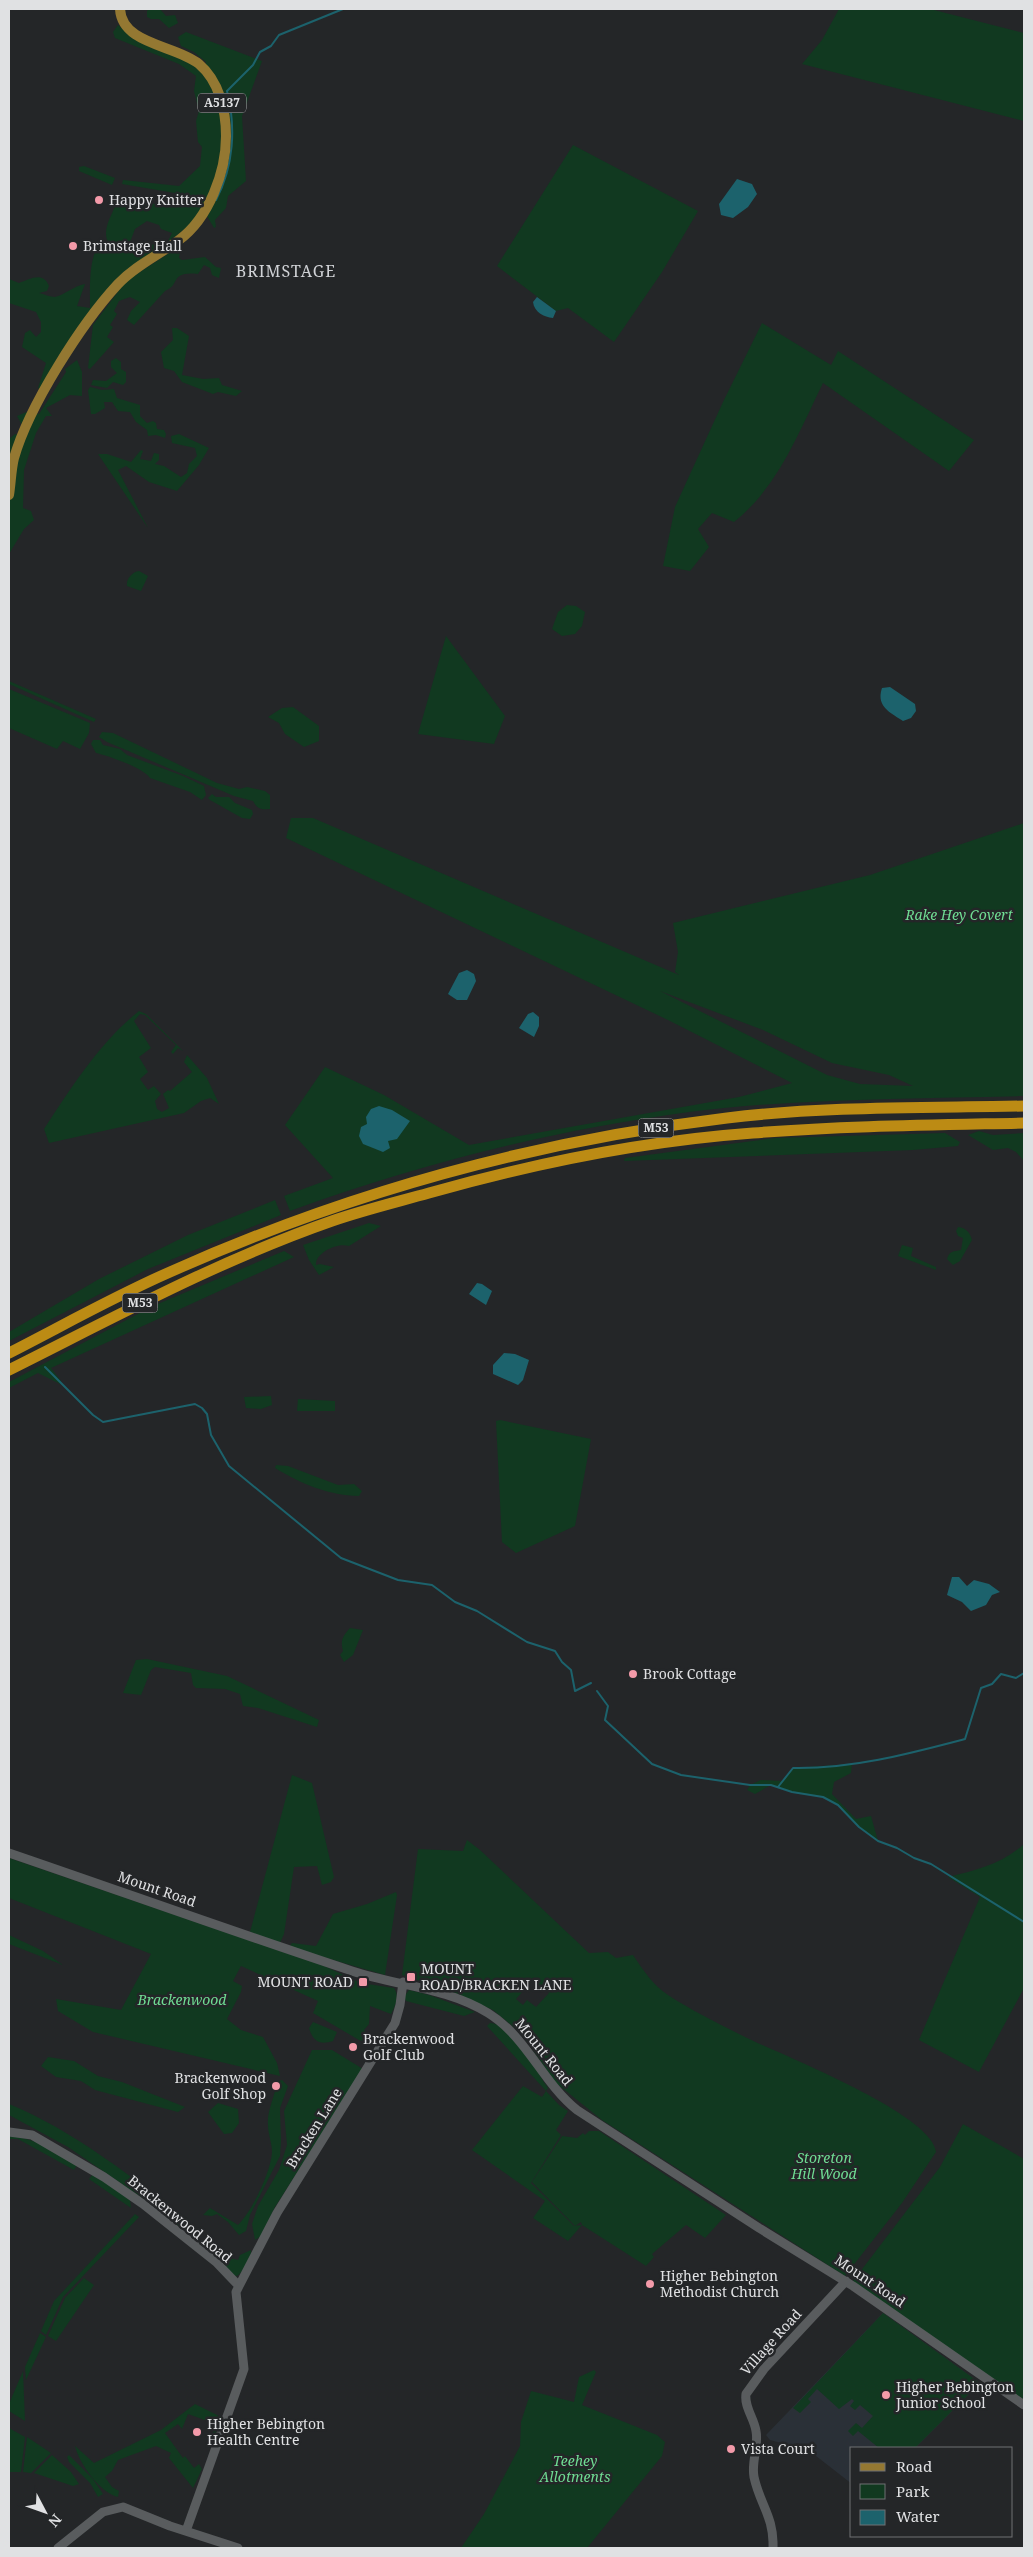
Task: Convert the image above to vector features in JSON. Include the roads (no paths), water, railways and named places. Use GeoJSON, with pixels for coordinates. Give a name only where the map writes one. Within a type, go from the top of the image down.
{"type":"FeatureCollection","features":[{"type":"Feature","properties":{"kind":"highway","name":"M53"},"geometry":{"type":"LineString","coordinates":[[9,1353],[166,1273],[298,1218],[449,1171],[506,1156],[653,1129],[728,1118],[786,1113],[916,1107],[1024,1106]]}},
{"type":"Feature","properties":{"kind":"highway","name":"M53"},"geometry":{"type":"LineString","coordinates":[[9,1370],[170,1288],[275,1243],[374,1208],[484,1178],[583,1155],[669,1142],[751,1133],[848,1126],[1024,1123]]}},
{"type":"Feature","properties":{"kind":"main road","name":"A5137"},"geometry":{"type":"LineString","coordinates":[[9,495],[14,458],[35,407],[77,338],[118,284],[140,265],[181,239],[201,216],[215,189],[222,165],[226,135],[224,112],[216,87],[198,63],[177,51],[151,41],[128,29],[120,9]]}},
{"type":"Feature","properties":{"kind":"main road","name":"Mount Road"},"geometry":{"type":"LineString","coordinates":[[9,1853],[355,1972],[403,1982],[469,2004],[502,2022],[512,2031],[561,2097],[577,2110],[759,2228],[1024,2405]]}},
{"type":"Feature","properties":{"kind":"main road","name":"Bracken Lane"},"geometry":{"type":"LineString","coordinates":[[239,2286],[277,2213],[395,2023],[403,1982]]}},
{"type":"Feature","properties":{"kind":"main road","name":"Brackenwood Road"},"geometry":{"type":"LineString","coordinates":[[9,2132],[32,2135],[104,2177],[143,2204],[216,2262],[239,2286]]}},
{"type":"Feature","properties":{"kind":"main road","name":"Village Road"},"geometry":{"type":"LineString","coordinates":[[772,2548],[772,2523],[754,2479],[756,2430],[747,2406],[746,2394],[764,2369],[843,2284]]}},
{"type":"Feature","properties":{"kind":"main road"},"geometry":{"type":"LineString","coordinates":[[186,2531],[244,2369],[236,2292],[239,2286]]}},
{"type":"Feature","properties":{"kind":"main road"},"geometry":{"type":"LineString","coordinates":[[58,2548],[98,2515],[113,2508],[123,2507],[170,2526],[238,2548]]}},
{"type":"Feature","properties":{"kind":"water"},"geometry":{"type":"Polygon","coordinates":[[[737,179],[752,184],[757,194],[748,207],[733,218],[721,215],[719,204],[737,179]]]}},
{"type":"Feature","properties":{"kind":"water"},"geometry":{"type":"Polygon","coordinates":[[[537,297],[556,311],[553,318],[543,315],[535,309],[533,302],[537,297]]]}},
{"type":"Feature","properties":{"kind":"water"},"geometry":{"type":"Polygon","coordinates":[[[890,687],[915,704],[916,711],[911,718],[903,721],[882,704],[882,688],[890,687]]]}},
{"type":"Feature","properties":{"kind":"water"},"geometry":{"type":"Polygon","coordinates":[[[467,970],[474,974],[476,981],[467,1000],[457,1000],[448,994],[459,973],[467,970]]]}},
{"type":"Feature","properties":{"kind":"water"},"geometry":{"type":"Polygon","coordinates":[[[533,1012],[539,1017],[539,1026],[534,1037],[519,1028],[528,1014],[533,1012]]]}},
{"type":"Feature","properties":{"kind":"water"},"geometry":{"type":"Polygon","coordinates":[[[379,1106],[392,1110],[410,1121],[397,1139],[388,1141],[390,1148],[383,1152],[363,1144],[359,1136],[361,1127],[367,1124],[366,1117],[371,1109],[379,1106]]]}},
{"type":"Feature","properties":{"kind":"water"},"geometry":{"type":"Polygon","coordinates":[[[477,1283],[492,1291],[486,1305],[469,1294],[477,1283]]]}},
{"type":"Feature","properties":{"kind":"water"},"geometry":{"type":"Polygon","coordinates":[[[504,1353],[515,1354],[529,1360],[523,1380],[518,1385],[493,1374],[493,1365],[504,1353]]]}},
{"type":"Feature","properties":{"kind":"water"},"geometry":{"type":"Polygon","coordinates":[[[952,1577],[959,1577],[967,1586],[974,1580],[989,1584],[1000,1592],[992,1595],[986,1605],[971,1611],[962,1602],[947,1595],[952,1577]]]}},
{"type":"Feature","properties":{"kind":"waterway"},"geometry":{"type":"LineString","coordinates":[[216,200],[227,174],[232,146],[232,118],[227,91],[253,65],[260,52],[271,46],[279,35],[343,9]]}},
{"type":"Feature","properties":{"kind":"waterway"},"geometry":{"type":"LineString","coordinates":[[45,1367],[93,1415],[103,1422],[195,1404],[202,1408],[207,1414],[211,1435],[229,1466],[341,1558],[398,1580],[432,1585],[455,1602],[477,1611],[527,1642],[555,1651],[562,1662],[571,1670],[575,1691],[591,1683]]}},
{"type":"Feature","properties":{"kind":"waterway"},"geometry":{"type":"LineString","coordinates":[[778,1787],[793,1768],[837,1766],[880,1760],[965,1739],[981,1688],[992,1684],[1001,1674],[1016,1678],[1024,1673]]}},
{"type":"Feature","properties":{"kind":"waterway"},"geometry":{"type":"LineString","coordinates":[[597,1691],[608,1706],[605,1720],[652,1764],[681,1775],[750,1785],[771,1785],[792,1792],[823,1797],[838,1805],[859,1827],[878,1841],[931,1864],[1024,1922]]}},
{"type":"Feature","properties":{"kind":"place","name":"Happy Knitter"},"geometry":{"type":"Point","coordinates":[99,200]}},
{"type":"Feature","properties":{"kind":"place","name":"Brimstage Hall"},"geometry":{"type":"Point","coordinates":[73,246]}},
{"type":"Feature","properties":{"kind":"place","name":"Brook Cottage"},"geometry":{"type":"Point","coordinates":[633,1674]}},
{"type":"Feature","properties":{"kind":"place","name":"MOUNT ROAD/BRACKEN LANE"},"geometry":{"type":"Point","coordinates":[411,1977]}},
{"type":"Feature","properties":{"kind":"place","name":"MOUNT ROAD"},"geometry":{"type":"Point","coordinates":[363,1982]}},
{"type":"Feature","properties":{"kind":"place","name":"Brackenwood Golf Club"},"geometry":{"type":"Point","coordinates":[353,2047]}},
{"type":"Feature","properties":{"kind":"place","name":"Brackenwood Golf Shop"},"geometry":{"type":"Point","coordinates":[276,2086]}},
{"type":"Feature","properties":{"kind":"place","name":"Higher Bebington Methodist Church"},"geometry":{"type":"Point","coordinates":[650,2284]}},
{"type":"Feature","properties":{"kind":"place","name":"Higher Bebington Junior School"},"geometry":{"type":"Point","coordinates":[886,2395]}},
{"type":"Feature","properties":{"kind":"place","name":"Higher Bebington Health Centre"},"geometry":{"type":"Point","coordinates":[197,2432]}},
{"type":"Feature","properties":{"kind":"place","name":"Vista Court"},"geometry":{"type":"Point","coordinates":[731,2449]}},
{"type":"Feature","properties":{"kind":"district","name":"BRIMSTAGE"},"geometry":{"type":"Point","coordinates":[286,271]}},
{"type":"Feature","properties":{"kind":"park label","name":"Rake Hey Covert"},"geometry":{"type":"Point","coordinates":[959,915]}},
{"type":"Feature","properties":{"kind":"park label","name":"Brackenwood"},"geometry":{"type":"Point","coordinates":[182,2000]}},
{"type":"Feature","properties":{"kind":"park label","name":"Storeton Hill Wood"},"geometry":{"type":"Point","coordinates":[824,2166]}},
{"type":"Feature","properties":{"kind":"park label","name":"Teehey Allotments"},"geometry":{"type":"Point","coordinates":[575,2470]}}]}
